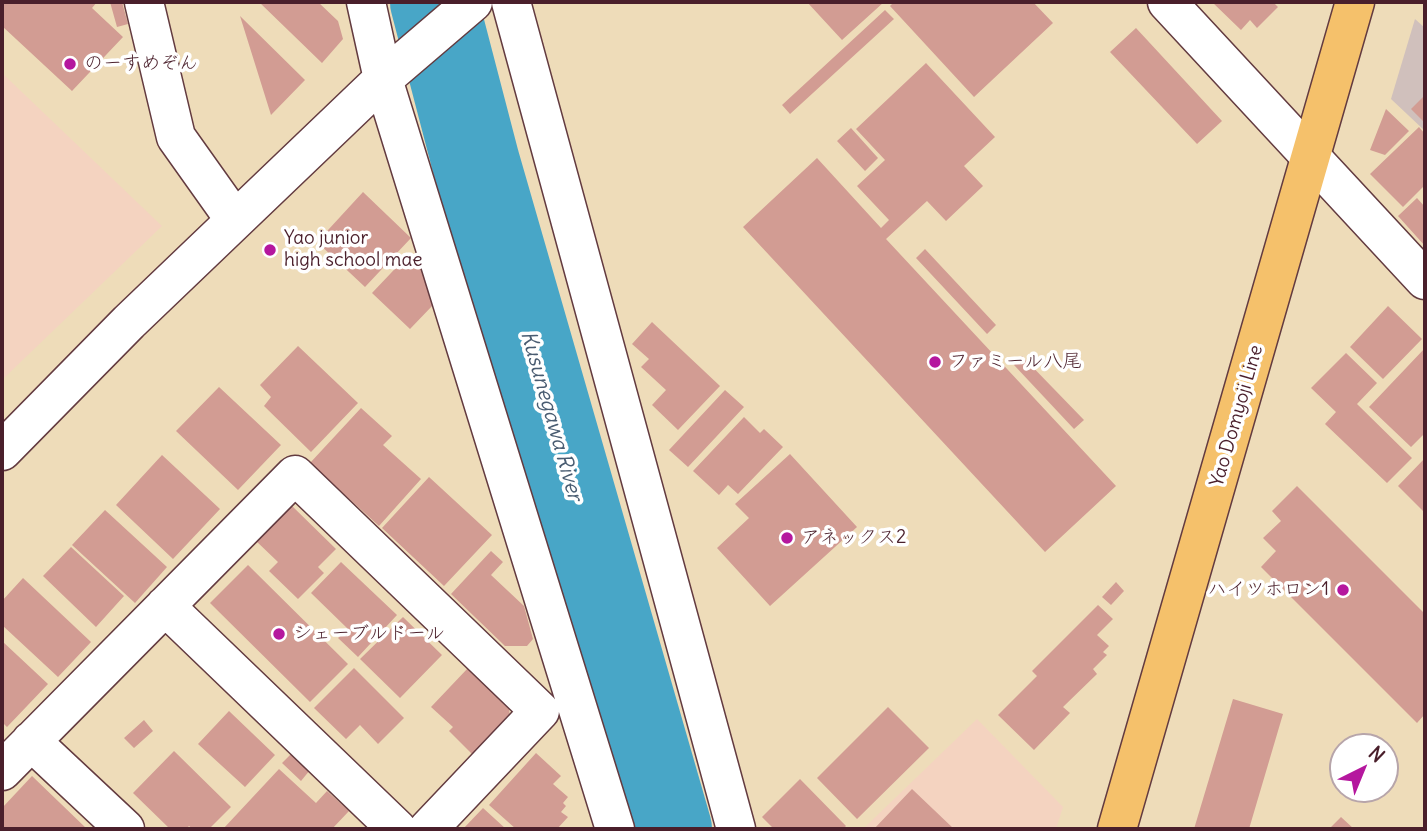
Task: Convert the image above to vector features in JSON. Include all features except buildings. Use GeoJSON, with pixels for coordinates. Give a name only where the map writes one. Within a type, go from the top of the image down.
{"type":"FeatureCollection","features":[{"type":"Feature","properties":{"kind":"main road","name":"Yao Domyoji Line"},"geometry":{"type":"LineString","coordinates":[[1117,829],[1355,2]]}},
{"type":"Feature","properties":{"kind":"street"},"geometry":{"type":"LineString","coordinates":[[144,2],[176,137],[235,220]]}},
{"type":"Feature","properties":{"kind":"street"},"geometry":{"type":"LineString","coordinates":[[366,2],[391,73],[615,829]]}},
{"type":"Feature","properties":{"kind":"street"},"geometry":{"type":"LineString","coordinates":[[2,452],[235,220],[391,73],[473,2]]}},
{"type":"Feature","properties":{"kind":"street"},"geometry":{"type":"LineString","coordinates":[[511,2],[736,829]]}},
{"type":"Feature","properties":{"kind":"street"},"geometry":{"type":"LineString","coordinates":[[1167,2],[1425,279]]}},
{"type":"Feature","properties":{"kind":"street"},"geometry":{"type":"LineString","coordinates":[[2,771],[295,475],[540,711],[428,829]]}},
{"type":"Feature","properties":{"kind":"street"},"geometry":{"type":"LineString","coordinates":[[165,606],[397,829]]}},
{"type":"Feature","properties":{"kind":"street"},"geometry":{"type":"LineString","coordinates":[[31,741],[125,829]]}},
{"type":"Feature","properties":{"kind":"shaded area"},"geometry":{"type":"Polygon","coordinates":[[[1415,19],[1425,28],[1425,131],[1391,99],[1415,19]]]}},
{"type":"Feature","properties":{"kind":"shaded area"},"geometry":{"type":"Polygon","coordinates":[[[2,73],[162,226],[2,380],[2,73]]]}},
{"type":"Feature","properties":{"kind":"shaded area"},"geometry":{"type":"Polygon","coordinates":[[[977,719],[1063,807],[1056,829],[863,829],[977,719]]]}},
{"type":"Feature","properties":{"kind":"waterway","name":"Kusunegawa River"},"geometry":{"type":"LineString","coordinates":[[434,2],[476,163],[668,829]]}},
{"type":"Feature","properties":{"kind":"place","name":"のーすめぞん"},"geometry":{"type":"Point","coordinates":[70,64]}},
{"type":"Feature","properties":{"kind":"place","name":"Yao junior high school mae"},"geometry":{"type":"Point","coordinates":[270,250]}},
{"type":"Feature","properties":{"kind":"place","name":"ファミール八尾"},"geometry":{"type":"Point","coordinates":[935,362]}},
{"type":"Feature","properties":{"kind":"place","name":"アネックス2"},"geometry":{"type":"Point","coordinates":[787,538]}},
{"type":"Feature","properties":{"kind":"place","name":"ハイツホロン1"},"geometry":{"type":"Point","coordinates":[1343,590]}},
{"type":"Feature","properties":{"kind":"place","name":"シェーブルドール"},"geometry":{"type":"Point","coordinates":[279,634]}}]}
